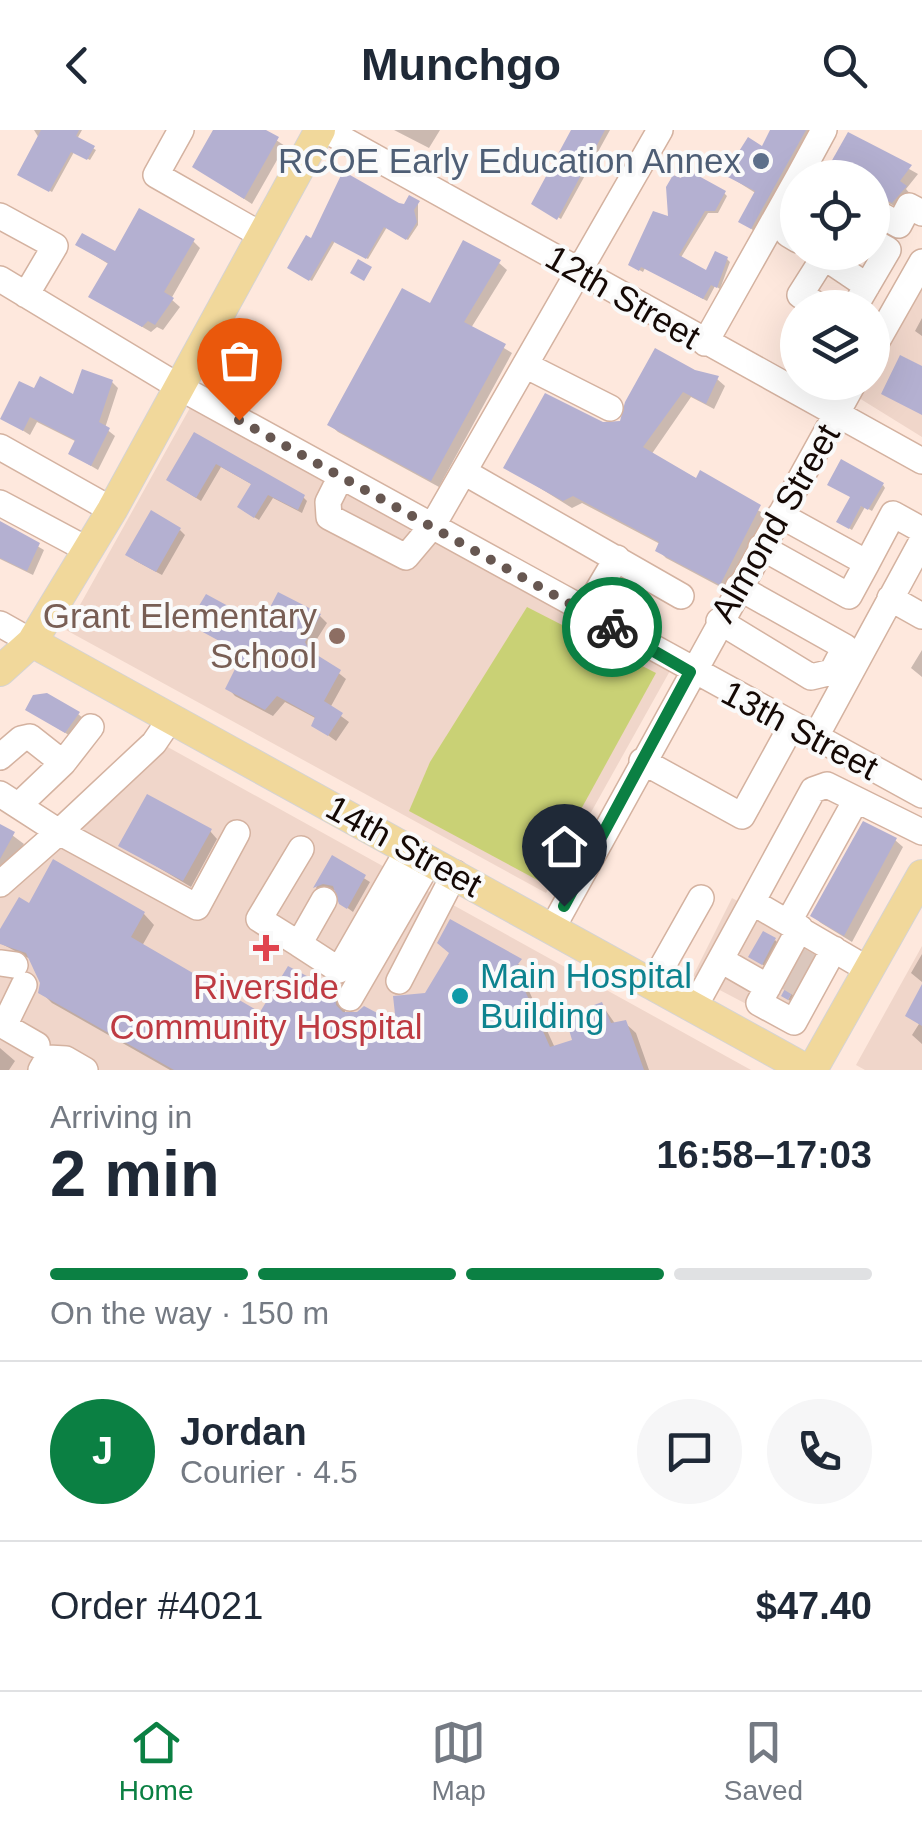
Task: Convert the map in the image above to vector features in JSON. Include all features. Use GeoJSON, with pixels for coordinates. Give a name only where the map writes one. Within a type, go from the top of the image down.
{"type":"FeatureCollection","features":[{"type":"Feature","properties":{"kind":"main road"},"geometry":{"type":"LineString","coordinates":[[0,670],[32,642],[112,510],[323,130]]}},
{"type":"Feature","properties":{"kind":"main road","name":"14th Street"},"geometry":{"type":"LineString","coordinates":[[32,642],[810,1070]]}},
{"type":"Feature","properties":{"kind":"main road"},"geometry":{"type":"LineString","coordinates":[[810,1070],[922,875]]}},
{"type":"Feature","properties":{"kind":"street"},"geometry":{"type":"LineString","coordinates":[[182,130],[156,175],[263,236]]}},
{"type":"Feature","properties":{"kind":"street","name":"12th Street"},"geometry":{"type":"LineString","coordinates":[[323,130],[922,461]]}},
{"type":"Feature","properties":{"kind":"street"},"geometry":{"type":"LineString","coordinates":[[341,476],[328,502],[329,517],[406,557],[433,525],[660,130]]}},
{"type":"Feature","properties":{"kind":"street"},"geometry":{"type":"LineString","coordinates":[[810,160],[824,130]]}},
{"type":"Feature","properties":{"kind":"street"},"geometry":{"type":"LineString","coordinates":[[890,219],[899,224],[909,206],[922,213]]}},
{"type":"Feature","properties":{"kind":"street"},"geometry":{"type":"LineString","coordinates":[[704,343],[780,215]]}},
{"type":"Feature","properties":{"kind":"street"},"geometry":{"type":"LineString","coordinates":[[0,216],[55,246],[26,295]]}},
{"type":"Feature","properties":{"kind":"street"},"geometry":{"type":"LineString","coordinates":[[835,270],[854,290]]}},
{"type":"Feature","properties":{"kind":"street"},"geometry":{"type":"LineString","coordinates":[[890,320],[918,278]]}},
{"type":"Feature","properties":{"kind":"street","name":"13th Street"},"geometry":{"type":"LineString","coordinates":[[0,280],[181,388],[433,525],[690,672],[922,796]]}},
{"type":"Feature","properties":{"kind":"street"},"geometry":{"type":"LineString","coordinates":[[524,365],[610,408]]}},
{"type":"Feature","properties":{"kind":"street","name":"Almond Street"},"geometry":{"type":"LineString","coordinates":[[552,927],[690,672],[844,400]]}},
{"type":"Feature","properties":{"kind":"street"},"geometry":{"type":"LineString","coordinates":[[0,447],[112,510]]}},
{"type":"Feature","properties":{"kind":"street"},"geometry":{"type":"LineString","coordinates":[[464,472],[681,596]]}},
{"type":"Feature","properties":{"kind":"street"},"geometry":{"type":"LineString","coordinates":[[0,503],[88,550]]}},
{"type":"Feature","properties":{"kind":"street"},"geometry":{"type":"LineString","coordinates":[[762,547],[849,596],[864,561],[893,514],[922,530]]}},
{"type":"Feature","properties":{"kind":"street"},"geometry":{"type":"LineString","coordinates":[[780,515],[864,561]]}},
{"type":"Feature","properties":{"kind":"street"},"geometry":{"type":"LineString","coordinates":[[815,738],[922,541]]}},
{"type":"Feature","properties":{"kind":"street"},"geometry":{"type":"LineString","coordinates":[[585,612],[617,558]]}},
{"type":"Feature","properties":{"kind":"street"},"geometry":{"type":"LineString","coordinates":[[854,586],[922,616]]}},
{"type":"Feature","properties":{"kind":"street"},"geometry":{"type":"LineString","coordinates":[[719,621],[811,677],[832,672],[845,647],[738,587]]}},
{"type":"Feature","properties":{"kind":"street","name":"14th Street"},"geometry":{"type":"LineString","coordinates":[[0,624],[32,642]]}},
{"type":"Feature","properties":{"kind":"street"},"geometry":{"type":"LineString","coordinates":[[0,884],[154,743],[171,718]]}},
{"type":"Feature","properties":{"kind":"street"},"geometry":{"type":"LineString","coordinates":[[642,762],[742,816],[792,726]]}},
{"type":"Feature","properties":{"kind":"street"},"geometry":{"type":"LineString","coordinates":[[91,727],[63,763],[10,799],[59,832],[196,907],[237,833]]}},
{"type":"Feature","properties":{"kind":"street"},"geometry":{"type":"LineString","coordinates":[[0,757],[20,739],[30,737],[63,763]]}},
{"type":"Feature","properties":{"kind":"street"},"geometry":{"type":"LineString","coordinates":[[695,1006],[813,790],[828,785],[922,832]]}},
{"type":"Feature","properties":{"kind":"street"},"geometry":{"type":"LineString","coordinates":[[795,973],[795,924],[856,800]]}},
{"type":"Feature","properties":{"kind":"street"},"geometry":{"type":"LineString","coordinates":[[302,849],[259,919],[339,970],[431,860]]}},
{"type":"Feature","properties":{"kind":"street"},"geometry":{"type":"LineString","coordinates":[[399,981],[431,860]]}},
{"type":"Feature","properties":{"kind":"street"},"geometry":{"type":"LineString","coordinates":[[350,998],[431,860]]}},
{"type":"Feature","properties":{"kind":"street"},"geometry":{"type":"LineString","coordinates":[[653,983],[701,898]]}},
{"type":"Feature","properties":{"kind":"street"},"geometry":{"type":"LineString","coordinates":[[299,944],[324,900]]}},
{"type":"Feature","properties":{"kind":"street"},"geometry":{"type":"LineString","coordinates":[[752,902],[869,970]]}},
{"type":"Feature","properties":{"kind":"street"},"geometry":{"type":"LineString","coordinates":[[795,973],[834,948]]}},
{"type":"Feature","properties":{"kind":"street"},"geometry":{"type":"LineString","coordinates":[[721,960],[795,973],[847,1010]]}},
{"type":"Feature","properties":{"kind":"street"},"geometry":{"type":"LineString","coordinates":[[12,979],[2,1025],[39,1058],[66,1059],[85,1070]]}},
{"type":"Feature","properties":{"kind":"shaded area"},"geometry":{"type":"Polygon","coordinates":[[[922,282],[922,437],[862,400],[890,400],[890,342],[922,282]]]}},
{"type":"Feature","properties":{"kind":"shaded area"},"geometry":{"type":"Polygon","coordinates":[[[191,406],[671,669],[546,893],[66,630],[191,406]]]}},
{"type":"Feature","properties":{"kind":"shaded area","name":"Riverside Community Hospital"},"geometry":{"type":"Polygon","coordinates":[[[146,735],[751,1070],[0,1070],[0,873],[146,735]]]}},
{"type":"Feature","properties":{"kind":"shaded area"},"geometry":{"type":"Polygon","coordinates":[[[732,898],[836,954],[794,1029],[693,976],[732,898]]]}},
{"type":"Feature","properties":{"kind":"shaded area"},"geometry":{"type":"Polygon","coordinates":[[[922,946],[922,1070],[865,1070],[856,1065],[922,946]]]}},
{"type":"Feature","properties":{"kind":"green space"},"geometry":{"type":"Polygon","coordinates":[[[527,607],[656,673],[541,882],[409,811],[430,762],[527,607]]]}},
{"type":"Feature","properties":{"kind":"building"},"geometry":{"type":"Polygon","coordinates":[[[41,130],[79,130],[76,136],[95,146],[87,160],[71,152],[49,192],[17,175],[41,130]]]}},
{"type":"Feature","properties":{"kind":"building"},"geometry":{"type":"Polygon","coordinates":[[[213,130],[266,130],[279,137],[244,199],[192,167],[213,130]]]}},
{"type":"Feature","properties":{"kind":"building"},"geometry":{"type":"Polygon","coordinates":[[[571,130],[605,130],[557,220],[531,204],[571,130]]]}},
{"type":"Feature","properties":{"kind":"building","name":"RCOE Early Education Annex"},"geometry":{"type":"Polygon","coordinates":[[[770,130],[806,130],[789,160],[780,160],[780,177],[751,229],[738,222],[755,191],[724,175],[748,137],[762,146],[770,130]]]}},
{"type":"Feature","properties":{"kind":"building"},"geometry":{"type":"Polygon","coordinates":[[[848,132],[912,165],[900,181],[907,186],[892,203],[890,160],[832,160],[848,132]]]}},
{"type":"Feature","properties":{"kind":"building"},"geometry":{"type":"Polygon","coordinates":[[[686,169],[726,191],[715,211],[705,211],[679,255],[706,270],[715,251],[728,257],[717,288],[711,285],[703,299],[641,267],[639,271],[628,265],[653,211],[668,216],[666,187],[673,175],[681,178],[686,169]]]}},
{"type":"Feature","properties":{"kind":"building"},"geometry":{"type":"Polygon","coordinates":[[[343,171],[399,203],[404,204],[409,195],[420,201],[414,210],[417,222],[406,240],[384,227],[366,259],[332,241],[309,281],[287,268],[306,235],[311,238],[343,171]]]}},
{"type":"Feature","properties":{"kind":"building"},"geometry":{"type":"Polygon","coordinates":[[[139,208],[195,239],[164,292],[174,298],[155,325],[148,321],[142,327],[88,297],[108,263],[75,245],[82,233],[115,251],[139,208]]]}},
{"type":"Feature","properties":{"kind":"building"},"geometry":{"type":"Polygon","coordinates":[[[463,240],[501,260],[464,322],[506,344],[431,481],[327,425],[402,288],[430,303],[463,240]]]}},
{"type":"Feature","properties":{"kind":"building"},"geometry":{"type":"Polygon","coordinates":[[[358,259],[372,267],[364,281],[350,273],[358,259]]]}},
{"type":"Feature","properties":{"kind":"building"},"geometry":{"type":"Polygon","coordinates":[[[655,348],[695,370],[719,376],[706,404],[683,392],[643,447],[696,478],[700,470],[761,505],[720,585],[655,551],[659,542],[573,496],[563,501],[503,468],[545,393],[603,422],[620,421],[625,402],[655,348]]]}},
{"type":"Feature","properties":{"kind":"building"},"geometry":{"type":"Polygon","coordinates":[[[900,355],[922,366],[922,415],[890,399],[890,376],[900,355]]]}},
{"type":"Feature","properties":{"kind":"building"},"geometry":{"type":"Polygon","coordinates":[[[82,369],[113,380],[99,422],[110,428],[91,466],[68,454],[75,440],[30,417],[23,431],[0,419],[19,381],[34,388],[40,376],[73,394],[82,369]]]}},
{"type":"Feature","properties":{"kind":"building"},"geometry":{"type":"Polygon","coordinates":[[[194,432],[305,495],[298,510],[268,495],[254,518],[237,507],[251,484],[216,464],[196,498],[166,480],[194,432]]]}},
{"type":"Feature","properties":{"kind":"building"},"geometry":{"type":"Polygon","coordinates":[[[841,459],[884,483],[868,510],[861,506],[849,529],[836,522],[850,497],[827,485],[841,459]]]}},
{"type":"Feature","properties":{"kind":"building"},"geometry":{"type":"Polygon","coordinates":[[[151,510],[181,528],[156,572],[125,555],[151,510]]]}},
{"type":"Feature","properties":{"kind":"building"},"geometry":{"type":"Polygon","coordinates":[[[0,521],[40,543],[27,571],[0,558],[0,521]]]}},
{"type":"Feature","properties":{"kind":"building"},"geometry":{"type":"Polygon","coordinates":[[[278,592],[321,614],[305,642],[309,650],[341,670],[324,701],[343,713],[328,736],[311,726],[315,717],[277,696],[265,710],[225,689],[237,665],[228,660],[234,649],[188,624],[206,594],[252,619],[256,610],[266,615],[278,592]]]}},
{"type":"Feature","properties":{"kind":"building"},"geometry":{"type":"Polygon","coordinates":[[[47,693],[80,712],[65,733],[25,710],[33,695],[47,693]]]}},
{"type":"Feature","properties":{"kind":"building"},"geometry":{"type":"Polygon","coordinates":[[[147,794],[212,829],[183,881],[118,846],[147,794]]]}},
{"type":"Feature","properties":{"kind":"building"},"geometry":{"type":"Polygon","coordinates":[[[863,821],[897,838],[844,936],[810,916],[863,821]]]}},
{"type":"Feature","properties":{"kind":"building"},"geometry":{"type":"Polygon","coordinates":[[[0,824],[15,832],[0,859],[0,824]]]}},
{"type":"Feature","properties":{"kind":"building"},"geometry":{"type":"Polygon","coordinates":[[[332,855],[366,875],[347,909],[339,904],[333,886],[313,888],[332,855]]]}},
{"type":"Feature","properties":{"kind":"building"},"geometry":{"type":"Polygon","coordinates":[[[53,859],[145,912],[131,937],[260,1012],[288,966],[335,991],[336,1005],[343,1012],[357,1012],[364,1006],[396,1023],[393,996],[425,993],[449,953],[437,943],[450,919],[522,959],[515,968],[550,1047],[572,1040],[565,1016],[602,1002],[611,1023],[626,1020],[644,1070],[174,1070],[38,993],[40,983],[26,953],[0,944],[0,929],[19,897],[29,903],[53,859]]]}},
{"type":"Feature","properties":{"kind":"building"},"geometry":{"type":"Polygon","coordinates":[[[763,931],[776,938],[762,965],[748,957],[763,931]]]}},
{"type":"Feature","properties":{"kind":"building"},"geometry":{"type":"Polygon","coordinates":[[[805,952],[812,956],[788,1000],[781,996],[805,952]]]}},
{"type":"Feature","properties":{"kind":"building"},"geometry":{"type":"Polygon","coordinates":[[[922,984],[922,1026],[905,1016],[922,984]]]}},
{"type":"Feature","properties":{"kind":"tunnel"},"geometry":{"type":"LineString","coordinates":[[795,958],[813,968]]}},
{"type":"Feature","properties":{"kind":"tunnel"},"geometry":{"type":"LineString","coordinates":[[784,975],[802,986]]}},
{"type":"Feature","properties":{"kind":"way so far"},"geometry":{"type":"LineString","coordinates":[[239,420],[612,627]]}},
{"type":"Feature","properties":{"kind":"place","name":"RCOE Early Education Annex"},"geometry":{"type":"Point","coordinates":[761,161]}},
{"type":"Feature","properties":{"kind":"place","name":"Grant Elementary School"},"geometry":{"type":"Point","coordinates":[337,636]}},
{"type":"Feature","properties":{"kind":"place","name":"Riverside Community Hospital"},"geometry":{"type":"Point","coordinates":[266,948]}},
{"type":"Feature","properties":{"kind":"place","name":"Main Hospital Building"},"geometry":{"type":"Point","coordinates":[460,996]}},
{"type":"Feature","properties":{"kind":"route"},"geometry":{"type":"LineString","coordinates":[[564,906],[690,672],[612,627]]}}]}
